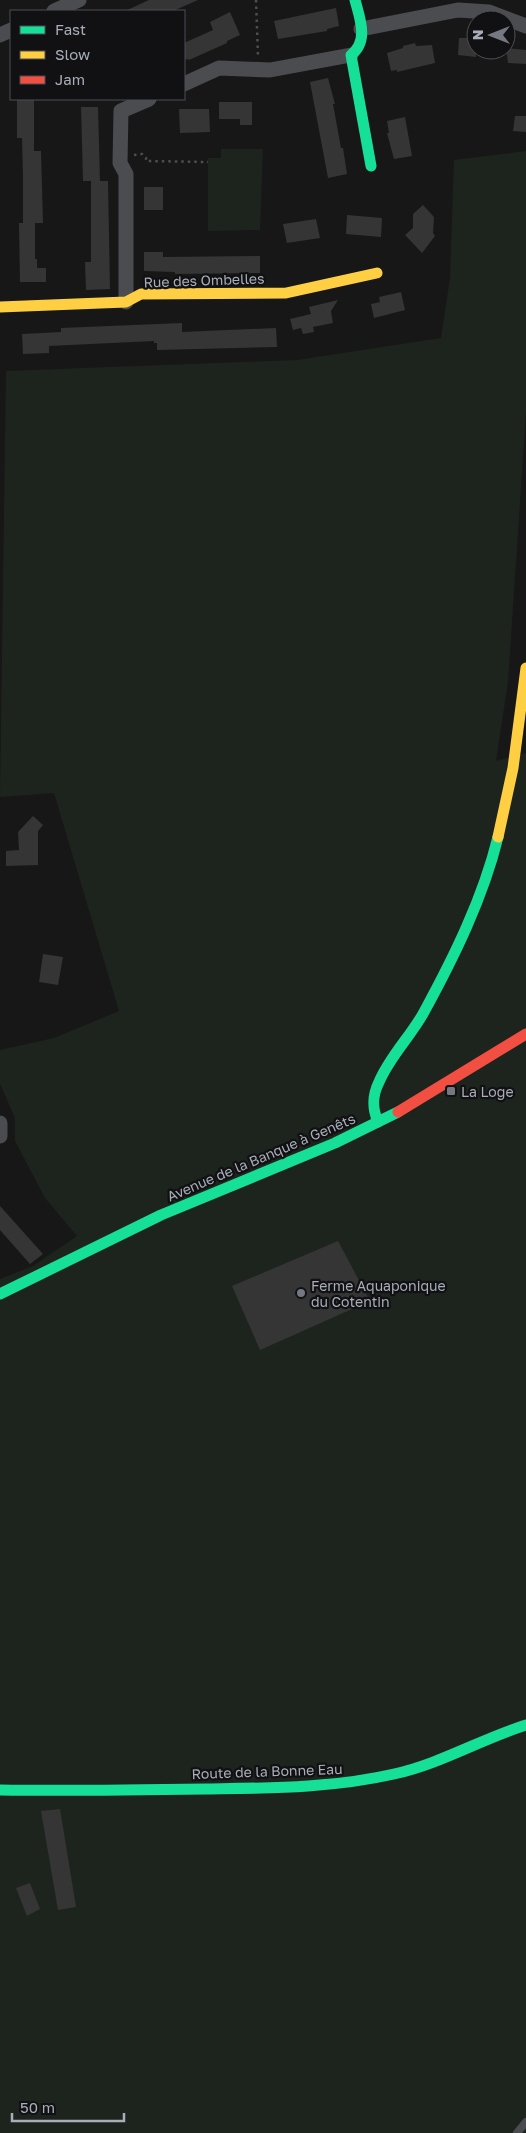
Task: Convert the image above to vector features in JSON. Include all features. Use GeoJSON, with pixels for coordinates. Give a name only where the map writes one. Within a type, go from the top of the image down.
{"type":"FeatureCollection","features":[{"type":"Feature","properties":{"kind":"street"},"geometry":{"type":"LineString","coordinates":[[56,10],[79,0]]}},
{"type":"Feature","properties":{"kind":"street"},"geometry":{"type":"LineString","coordinates":[[185,84],[219,68],[270,70],[351,55],[359,50],[363,42],[355,0]]}},
{"type":"Feature","properties":{"kind":"street"},"geometry":{"type":"LineString","coordinates":[[361,29],[458,10],[489,12],[526,26]]}},
{"type":"Feature","properties":{"kind":"street"},"geometry":{"type":"LineString","coordinates":[[351,55],[371,166]]}},
{"type":"Feature","properties":{"kind":"street"},"geometry":{"type":"LineString","coordinates":[[126,302],[126,174],[120,163],[121,111],[147,100]]}},
{"type":"Feature","properties":{"kind":"street","name":"Rue des Ombelles"},"geometry":{"type":"LineString","coordinates":[[0,307],[126,302],[141,294],[286,293],[377,273]]}},
{"type":"Feature","properties":{"kind":"street"},"geometry":{"type":"LineString","coordinates":[[378,1122],[373,1109],[374,1094],[379,1080],[422,1014],[466,926],[490,866],[519,740],[526,668]]}},
{"type":"Feature","properties":{"kind":"street","name":"Avenue de la Banque à Genêts"},"geometry":{"type":"LineString","coordinates":[[0,1294],[161,1215],[335,1144],[378,1122],[526,1034]]}},
{"type":"Feature","properties":{"kind":"street"},"geometry":{"type":"LineString","coordinates":[[0,1123],[0,1136]]}},
{"type":"Feature","properties":{"kind":"street","name":"Route de la Bonne Eau"},"geometry":{"type":"LineString","coordinates":[[0,1790],[85,1791],[279,1788],[344,1784],[396,1774],[428,1764],[502,1732],[526,1726]]}},
{"type":"Feature","properties":{"kind":"lane"},"geometry":{"type":"LineString","coordinates":[[516,2133],[526,2122]]}},
{"type":"Feature","properties":{"kind":"path"},"geometry":{"type":"LineString","coordinates":[[256,0],[258,70]]}},
{"type":"Feature","properties":{"kind":"path"},"geometry":{"type":"LineString","coordinates":[[146,158],[146,162],[208,162]]}},
{"type":"Feature","properties":{"kind":"shaded area"},"geometry":{"type":"Polygon","coordinates":[[[221,149],[263,149],[260,230],[208,231],[208,158],[221,158],[221,149]]]}},
{"type":"Feature","properties":{"kind":"shaded area"},"geometry":{"type":"Polygon","coordinates":[[[526,151],[526,412],[508,682],[496,761],[526,753],[526,2133],[0,2133],[0,1279],[33,1266],[77,1236],[45,1198],[15,1141],[15,1118],[0,1084],[0,1050],[54,1038],[119,1011],[54,793],[0,797],[6,371],[297,360],[441,338],[450,278],[454,160],[526,151]]]}},
{"type":"Feature","properties":{"kind":"building"},"geometry":{"type":"Polygon","coordinates":[[[149,0],[198,0],[175,10],[127,10],[149,0]]]}},
{"type":"Feature","properties":{"kind":"building"},"geometry":{"type":"Polygon","coordinates":[[[336,8],[339,26],[327,29],[327,31],[278,39],[274,21],[336,8]]]}},
{"type":"Feature","properties":{"kind":"building"},"geometry":{"type":"Polygon","coordinates":[[[230,12],[240,35],[227,41],[227,43],[189,60],[185,60],[185,43],[213,30],[210,22],[230,12]]]}},
{"type":"Feature","properties":{"kind":"building"},"geometry":{"type":"Polygon","coordinates":[[[459,38],[466,38],[466,56],[458,55],[459,38]]]}},
{"type":"Feature","properties":{"kind":"building"},"geometry":{"type":"Polygon","coordinates":[[[415,43],[416,46],[432,45],[435,63],[397,72],[397,70],[391,71],[387,53],[415,43]]]}},
{"type":"Feature","properties":{"kind":"building"},"geometry":{"type":"Polygon","coordinates":[[[516,49],[526,50],[526,64],[508,63],[508,60],[516,60],[516,49]]]}},
{"type":"Feature","properties":{"kind":"building"},"geometry":{"type":"Polygon","coordinates":[[[328,78],[335,104],[333,104],[347,174],[328,178],[310,82],[328,78]]]}},
{"type":"Feature","properties":{"kind":"building"},"geometry":{"type":"Polygon","coordinates":[[[17,100],[34,100],[34,151],[41,151],[43,223],[35,223],[35,259],[37,259],[37,268],[46,268],[46,282],[20,282],[19,223],[23,223],[23,176],[22,138],[17,138],[17,100]]]}},
{"type":"Feature","properties":{"kind":"building"},"geometry":{"type":"Polygon","coordinates":[[[219,102],[252,102],[252,125],[240,125],[240,119],[219,119],[219,102]]]}},
{"type":"Feature","properties":{"kind":"building"},"geometry":{"type":"Polygon","coordinates":[[[81,107],[98,107],[100,181],[108,181],[110,289],[86,290],[85,262],[91,262],[91,181],[83,181],[81,107]]]}},
{"type":"Feature","properties":{"kind":"building"},"geometry":{"type":"Polygon","coordinates":[[[179,109],[209,109],[210,132],[180,133],[179,109]]]}},
{"type":"Feature","properties":{"kind":"building"},"geometry":{"type":"Polygon","coordinates":[[[515,116],[526,116],[526,132],[513,131],[515,116]]]}},
{"type":"Feature","properties":{"kind":"building"},"geometry":{"type":"Polygon","coordinates":[[[405,117],[412,156],[394,159],[387,133],[389,133],[387,121],[405,117]]]}},
{"type":"Feature","properties":{"kind":"building"},"geometry":{"type":"Polygon","coordinates":[[[144,187],[163,187],[163,210],[144,210],[144,187]]]}},
{"type":"Feature","properties":{"kind":"building"},"geometry":{"type":"Polygon","coordinates":[[[423,205],[434,217],[433,233],[435,236],[422,253],[405,235],[413,228],[413,214],[423,205]]]}},
{"type":"Feature","properties":{"kind":"building"},"geometry":{"type":"Polygon","coordinates":[[[347,215],[382,218],[381,237],[346,234],[347,215]]]}},
{"type":"Feature","properties":{"kind":"building"},"geometry":{"type":"Polygon","coordinates":[[[316,219],[320,238],[287,243],[283,224],[316,219]]]}},
{"type":"Feature","properties":{"kind":"building"},"geometry":{"type":"Polygon","coordinates":[[[144,252],[163,252],[163,257],[260,256],[260,273],[175,274],[175,272],[144,271],[144,252]]]}},
{"type":"Feature","properties":{"kind":"building"},"geometry":{"type":"Polygon","coordinates":[[[401,292],[405,310],[374,318],[371,304],[380,302],[379,297],[401,292]]]}},
{"type":"Feature","properties":{"kind":"building"},"geometry":{"type":"Polygon","coordinates":[[[338,300],[331,311],[333,323],[313,327],[314,332],[303,334],[301,328],[293,330],[290,319],[311,314],[309,307],[338,300]]]}},
{"type":"Feature","properties":{"kind":"building"},"geometry":{"type":"Polygon","coordinates":[[[182,323],[182,332],[276,328],[277,347],[157,350],[157,343],[154,343],[154,341],[49,346],[49,353],[23,354],[22,334],[61,332],[61,328],[182,323]]]}},
{"type":"Feature","properties":{"kind":"building"},"geometry":{"type":"Polygon","coordinates":[[[33,816],[43,825],[38,831],[38,865],[6,866],[6,851],[19,850],[18,832],[33,816]]]}},
{"type":"Feature","properties":{"kind":"building"},"geometry":{"type":"Polygon","coordinates":[[[43,954],[63,957],[58,985],[39,982],[43,954]]]}},
{"type":"Feature","properties":{"kind":"building"},"geometry":{"type":"Polygon","coordinates":[[[0,1206],[43,1254],[30,1264],[0,1230],[0,1206]]]}},
{"type":"Feature","properties":{"kind":"building","name":"Ferme Aquaponique du Cotentin"},"geometry":{"type":"Polygon","coordinates":[[[338,1241],[370,1301],[260,1350],[232,1286],[338,1241]]]}},
{"type":"Feature","properties":{"kind":"building"},"geometry":{"type":"Polygon","coordinates":[[[60,1809],[76,1907],[58,1910],[41,1811],[60,1809]]]}},
{"type":"Feature","properties":{"kind":"building"},"geometry":{"type":"Polygon","coordinates":[[[30,1883],[40,1909],[27,1916],[16,1888],[30,1883]]]}},
{"type":"Feature","properties":{"kind":"traffic: fast"},"geometry":{"type":"LineString","coordinates":[[355,0],[362,29],[360,43],[351,55],[371,166]]}},
{"type":"Feature","properties":{"kind":"traffic: fast"},"geometry":{"type":"LineString","coordinates":[[378,1122],[374,1102],[377,1087],[389,1063],[424,1012],[457,949],[476,905],[498,837]]}},
{"type":"Feature","properties":{"kind":"traffic: fast"},"geometry":{"type":"LineString","coordinates":[[0,1294],[161,1215],[335,1143],[398,1112]]}},
{"type":"Feature","properties":{"kind":"traffic: fast"},"geometry":{"type":"LineString","coordinates":[[0,1790],[255,1788],[325,1785],[371,1779],[411,1770],[526,1725]]}},
{"type":"Feature","properties":{"kind":"traffic: slow"},"geometry":{"type":"LineString","coordinates":[[0,307],[126,302],[141,294],[286,293],[377,273]]}},
{"type":"Feature","properties":{"kind":"traffic: slow"},"geometry":{"type":"LineString","coordinates":[[498,837],[513,768],[526,668]]}},
{"type":"Feature","properties":{"kind":"traffic: jam"},"geometry":{"type":"LineString","coordinates":[[398,1112],[526,1034]]}},
{"type":"Feature","properties":{"kind":"place","name":"La Loge"},"geometry":{"type":"Point","coordinates":[451,1091]}},
{"type":"Feature","properties":{"kind":"place","name":"Ferme Aquaponique du Cotentin"},"geometry":{"type":"Point","coordinates":[301,1293]}}]}
